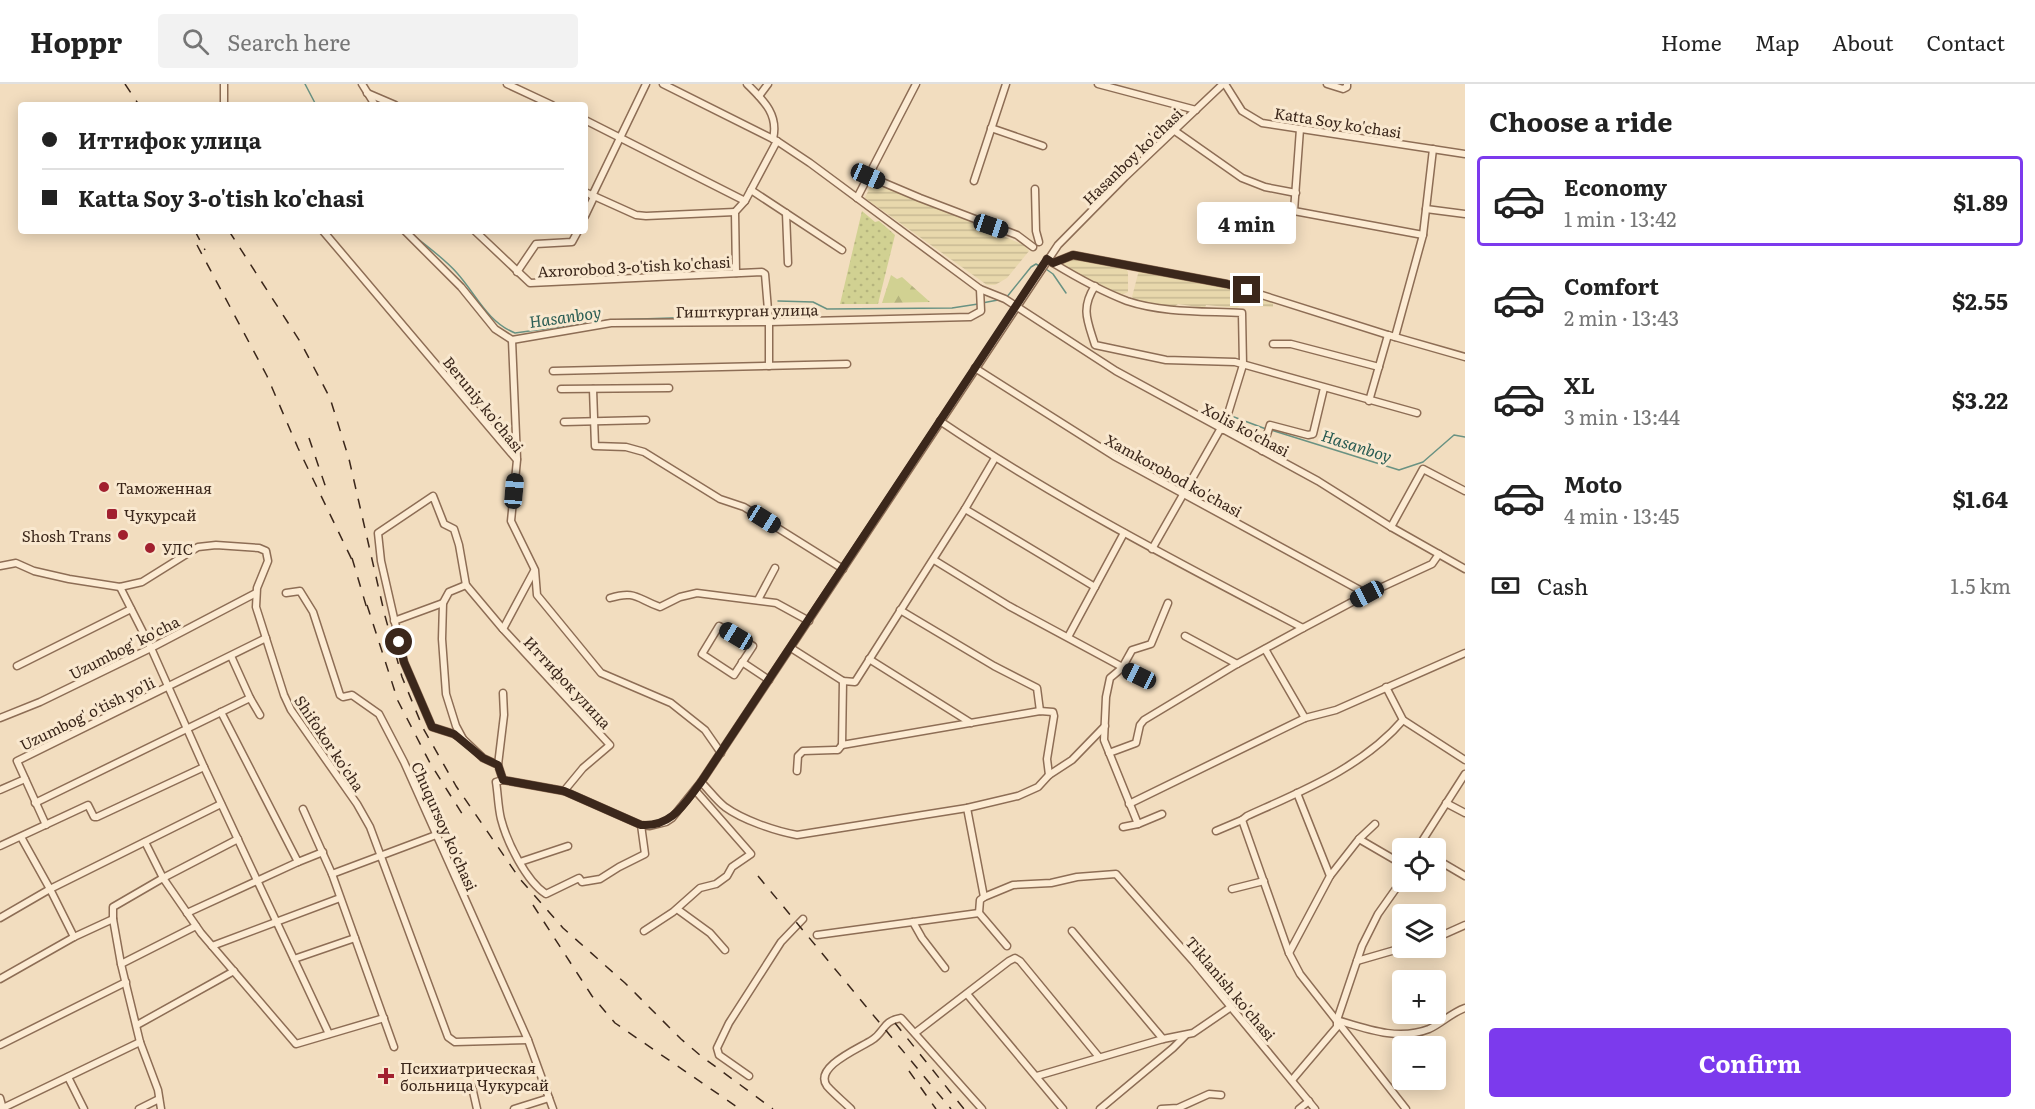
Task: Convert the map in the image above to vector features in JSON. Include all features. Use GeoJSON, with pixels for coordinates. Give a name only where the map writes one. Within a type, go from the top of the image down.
{"type":"FeatureCollection","features":[{"type":"Feature","properties":{"kind":"street"},"geometry":{"type":"LineString","coordinates":[[224,84],[224,102]]}},
{"type":"Feature","properties":{"kind":"street"},"geometry":{"type":"LineString","coordinates":[[362,84],[373,102]]}},
{"type":"Feature","properties":{"kind":"street"},"geometry":{"type":"LineString","coordinates":[[507,84],[546,102]]}},
{"type":"Feature","properties":{"kind":"street"},"geometry":{"type":"LineString","coordinates":[[646,84],[590,195],[646,216],[735,212]]}},
{"type":"Feature","properties":{"kind":"street","name":"Xolis ko'chasi"},"geometry":{"type":"LineString","coordinates":[[663,84],[775,140],[980,289],[1003,298],[1116,372],[1318,481],[1391,527],[1465,568]]}},
{"type":"Feature","properties":{"kind":"street"},"geometry":{"type":"LineString","coordinates":[[736,273],[735,212],[745,201],[775,140],[772,112],[747,84]]}},
{"type":"Feature","properties":{"kind":"street"},"geometry":{"type":"LineString","coordinates":[[759,96],[768,84]]}},
{"type":"Feature","properties":{"kind":"street"},"geometry":{"type":"LineString","coordinates":[[857,198],[916,84]]}},
{"type":"Feature","properties":{"kind":"street"},"geometry":{"type":"LineString","coordinates":[[974,181],[1006,84]]}},
{"type":"Feature","properties":{"kind":"street"},"geometry":{"type":"LineString","coordinates":[[1098,84],[1196,110]]}},
{"type":"Feature","properties":{"kind":"street","name":"Hasanboy ko'chasi"},"geometry":{"type":"LineString","coordinates":[[701,782],[1041,269],[1050,261],[1058,245],[1224,84]]}},
{"type":"Feature","properties":{"kind":"street","name":"Katta Soy ko'chasi"},"geometry":{"type":"LineString","coordinates":[[1224,84],[1242,111],[1262,123],[1465,154]]}},
{"type":"Feature","properties":{"kind":"street"},"geometry":{"type":"LineString","coordinates":[[1327,84],[1343,89],[1347,87],[1347,84]]}},
{"type":"Feature","properties":{"kind":"street"},"geometry":{"type":"LineString","coordinates":[[367,93],[388,102]]}},
{"type":"Feature","properties":{"kind":"street"},"geometry":{"type":"LineString","coordinates":[[588,121],[745,201]]}},
{"type":"Feature","properties":{"kind":"street"},"geometry":{"type":"LineString","coordinates":[[992,128],[1043,146]]}},
{"type":"Feature","properties":{"kind":"street"},"geometry":{"type":"LineString","coordinates":[[1300,129],[1294,211],[1423,235]]}},
{"type":"Feature","properties":{"kind":"street"},"geometry":{"type":"LineString","coordinates":[[1175,131],[1242,178],[1265,187],[1296,193]]}},
{"type":"Feature","properties":{"kind":"street"},"geometry":{"type":"LineString","coordinates":[[1369,401],[1423,235],[1433,149]]}},
{"type":"Feature","properties":{"kind":"street"},"geometry":{"type":"LineString","coordinates":[[868,176],[1036,244],[1035,189]]}},
{"type":"Feature","properties":{"kind":"street"},"geometry":{"type":"LineString","coordinates":[[751,190],[842,250]]}},
{"type":"Feature","properties":{"kind":"street"},"geometry":{"type":"LineString","coordinates":[[1426,209],[1465,214]]}},
{"type":"Feature","properties":{"kind":"street"},"geometry":{"type":"LineString","coordinates":[[786,213],[788,263]]}},
{"type":"Feature","properties":{"kind":"street","name":"Beruniy ko'chasi"},"geometry":{"type":"LineString","coordinates":[[326,234],[517,460],[512,521],[535,570],[537,595],[601,673],[671,703],[705,730],[720,753]]}},
{"type":"Feature","properties":{"kind":"street"},"geometry":{"type":"LineString","coordinates":[[408,234],[461,287],[495,329],[512,340],[517,460]]}},
{"type":"Feature","properties":{"kind":"street","name":"Axrorobod 3-o'tish ko'chasi"},"geometry":{"type":"LineString","coordinates":[[479,234],[530,283],[762,272],[765,274],[769,322]]}},
{"type":"Feature","properties":{"kind":"street"},"geometry":{"type":"LineString","coordinates":[[517,272],[536,244],[572,242],[576,234]]}},
{"type":"Feature","properties":{"kind":"street"},"geometry":{"type":"LineString","coordinates":[[1050,261],[1073,255],[1227,284],[1465,357]]}},
{"type":"Feature","properties":{"kind":"street"},"geometry":{"type":"LineString","coordinates":[[1050,261],[1128,301],[1158,308],[1242,313],[1243,365],[1222,429],[1182,493],[1152,549]]}},
{"type":"Feature","properties":{"kind":"street"},"geometry":{"type":"LineString","coordinates":[[1095,286],[1088,296],[1085,309],[1095,345],[1166,360],[1235,362],[1417,413]]}},
{"type":"Feature","properties":{"kind":"street","name":"Гишткурган улица"},"geometry":{"type":"LineString","coordinates":[[512,340],[610,323],[970,317],[981,311],[980,289]]}},
{"type":"Feature","properties":{"kind":"street"},"geometry":{"type":"LineString","coordinates":[[769,322],[769,366]]}},
{"type":"Feature","properties":{"kind":"street"},"geometry":{"type":"LineString","coordinates":[[1273,344],[1291,344],[1379,366]]}},
{"type":"Feature","properties":{"kind":"street"},"geometry":{"type":"LineString","coordinates":[[553,371],[847,364]]}},
{"type":"Feature","properties":{"kind":"street","name":"Xamkorobod ko'chasi"},"geometry":{"type":"LineString","coordinates":[[975,368],[1113,456],[1367,594]]}},
{"type":"Feature","properties":{"kind":"street"},"geometry":{"type":"LineString","coordinates":[[561,389],[669,388]]}},
{"type":"Feature","properties":{"kind":"street"},"geometry":{"type":"LineString","coordinates":[[1262,451],[1268,428],[1313,434],[1324,388]]}},
{"type":"Feature","properties":{"kind":"street"},"geometry":{"type":"LineString","coordinates":[[593,389],[595,446],[626,447],[644,452],[720,499],[744,507],[843,569]]}},
{"type":"Feature","properties":{"kind":"street"},"geometry":{"type":"LineString","coordinates":[[564,422],[646,420]]}},
{"type":"Feature","properties":{"kind":"street"},"geometry":{"type":"LineString","coordinates":[[940,421],[995,458],[1152,549],[1303,628]]}},
{"type":"Feature","properties":{"kind":"street"},"geometry":{"type":"LineString","coordinates":[[791,648],[843,681],[855,682],[934,560],[995,458]]}},
{"type":"Feature","properties":{"kind":"street"},"geometry":{"type":"LineString","coordinates":[[1391,527],[1423,468],[1465,491]]}},
{"type":"Feature","properties":{"kind":"street"},"geometry":{"type":"LineString","coordinates":[[463,740],[446,694],[442,639],[443,603],[449,592],[466,585],[454,529],[444,524],[433,496],[378,533],[381,561],[394,621],[404,662],[432,727],[454,734],[483,758],[498,765]]}},
{"type":"Feature","properties":{"kind":"street"},"geometry":{"type":"LineString","coordinates":[[965,509],[1095,587]]}},
{"type":"Feature","properties":{"kind":"street"},"geometry":{"type":"LineString","coordinates":[[1068,638],[1124,533]]}},
{"type":"Feature","properties":{"kind":"street","name":"Shifokor ko'cha"},"geometry":{"type":"LineString","coordinates":[[120,587],[142,582],[190,550],[204,545],[264,549],[268,557],[264,572],[258,582],[257,612],[284,695],[291,710],[362,813],[381,856],[448,1037],[455,1042],[528,1040]]}},
{"type":"Feature","properties":{"kind":"street"},"geometry":{"type":"LineString","coordinates":[[1109,753],[1136,742],[1140,725],[1144,720],[1237,664],[1303,628],[1367,594],[1432,564],[1439,554]]}},
{"type":"Feature","properties":{"kind":"street"},"geometry":{"type":"LineString","coordinates":[[934,560],[1009,606],[1139,676]]}},
{"type":"Feature","properties":{"kind":"street"},"geometry":{"type":"LineString","coordinates":[[0,566],[10,562],[16,563],[34,571],[120,587],[151,648],[329,1034]]}},
{"type":"Feature","properties":{"kind":"street"},"geometry":{"type":"LineString","coordinates":[[758,600],[775,567]]}},
{"type":"Feature","properties":{"kind":"street"},"geometry":{"type":"LineString","coordinates":[[503,629],[535,570]]}},
{"type":"Feature","properties":{"kind":"street","name":"Иттифок улица"},"geometry":{"type":"LineString","coordinates":[[466,585],[503,629],[610,745],[583,768],[564,791]]}},
{"type":"Feature","properties":{"kind":"street","name":"Chuqursoy ko'chasi"},"geometry":{"type":"LineString","coordinates":[[286,593],[298,590],[301,592],[313,612],[340,695],[343,697],[352,695],[380,716],[404,762],[528,1040],[553,1109]]}},
{"type":"Feature","properties":{"kind":"street","name":"Uzumbog' ko'cha"},"geometry":{"type":"LineString","coordinates":[[0,718],[40,702],[151,648],[256,593]]}},
{"type":"Feature","properties":{"kind":"street"},"geometry":{"type":"LineString","coordinates":[[610,598],[619,595],[636,595],[660,607],[680,597],[697,593],[758,600],[776,603],[809,621]]}},
{"type":"Feature","properties":{"kind":"street"},"geometry":{"type":"LineString","coordinates":[[394,621],[443,603]]}},
{"type":"Feature","properties":{"kind":"street"},"geometry":{"type":"LineString","coordinates":[[1138,824],[1104,740],[1106,697],[1110,678],[1122,668],[1132,650],[1151,644],[1168,603]]}},
{"type":"Feature","properties":{"kind":"street"},"geometry":{"type":"LineString","coordinates":[[18,666],[131,609]]}},
{"type":"Feature","properties":{"kind":"street"},"geometry":{"type":"LineString","coordinates":[[900,610],[994,666],[1037,688],[1040,711]]}},
{"type":"Feature","properties":{"kind":"street"},"geometry":{"type":"LineString","coordinates":[[720,626],[753,646],[742,662],[734,675],[702,654],[720,626]]}},
{"type":"Feature","properties":{"kind":"street"},"geometry":{"type":"LineString","coordinates":[[1185,636],[1237,664]]}},
{"type":"Feature","properties":{"kind":"street","name":"Uzumbog' o'tish yo'li"},"geometry":{"type":"LineString","coordinates":[[25,779],[17,761],[266,638]]}},
{"type":"Feature","properties":{"kind":"street"},"geometry":{"type":"LineString","coordinates":[[1265,649],[1305,718]]}},
{"type":"Feature","properties":{"kind":"street"},"geometry":{"type":"LineString","coordinates":[[1129,804],[1305,718],[1336,710],[1465,653]]}},
{"type":"Feature","properties":{"kind":"street"},"geometry":{"type":"LineString","coordinates":[[231,656],[260,715]]}},
{"type":"Feature","properties":{"kind":"street"},"geometry":{"type":"LineString","coordinates":[[869,659],[971,723]]}},
{"type":"Feature","properties":{"kind":"street"},"geometry":{"type":"LineString","coordinates":[[742,662],[769,680]]}},
{"type":"Feature","properties":{"kind":"street"},"geometry":{"type":"LineString","coordinates":[[797,771],[798,756],[803,751],[838,750],[842,745],[843,681]]}},
{"type":"Feature","properties":{"kind":"street"},"geometry":{"type":"LineString","coordinates":[[1386,687],[1403,720],[1465,760]]}},
{"type":"Feature","properties":{"kind":"street"},"geometry":{"type":"LineString","coordinates":[[503,693],[504,715],[498,765],[501,819],[520,862],[537,888],[546,894],[579,878],[582,882],[600,879],[645,854],[641,825]]}},
{"type":"Feature","properties":{"kind":"street"},"geometry":{"type":"LineString","coordinates":[[35,803],[250,698]]}},
{"type":"Feature","properties":{"kind":"street"},"geometry":{"type":"LineString","coordinates":[[842,745],[1040,711],[1053,712],[1047,759],[1049,775]]}},
{"type":"Feature","properties":{"kind":"street"},"geometry":{"type":"LineString","coordinates":[[221,712],[298,862]]}},
{"type":"Feature","properties":{"kind":"street"},"geometry":{"type":"LineString","coordinates":[[1216,831],[1297,793],[1367,754],[1389,736],[1403,720]]}},
{"type":"Feature","properties":{"kind":"street"},"geometry":{"type":"LineString","coordinates":[[499,781],[564,791],[641,825],[658,824],[672,818],[701,782],[723,806],[739,815],[797,835],[967,808],[1018,796],[1038,787],[1049,775],[1072,760],[1105,726]]}},
{"type":"Feature","properties":{"kind":"street"},"geometry":{"type":"LineString","coordinates":[[0,846],[88,805],[94,817],[97,817],[204,766]]}},
{"type":"Feature","properties":{"kind":"street"},"geometry":{"type":"LineString","coordinates":[[1425,838],[1465,774]]}},
{"type":"Feature","properties":{"kind":"street"},"geometry":{"type":"LineString","coordinates":[[0,790],[25,779],[46,825]]}},
{"type":"Feature","properties":{"kind":"street"},"geometry":{"type":"LineString","coordinates":[[644,931],[677,909],[700,888],[716,884],[727,876],[732,867],[751,854],[695,790]]}},
{"type":"Feature","properties":{"kind":"street"},"geometry":{"type":"LineString","coordinates":[[1297,793],[1330,876]]}},
{"type":"Feature","properties":{"kind":"street"},"geometry":{"type":"LineString","coordinates":[[1446,803],[1465,813]]}},
{"type":"Feature","properties":{"kind":"street"},"geometry":{"type":"LineString","coordinates":[[0,918],[50,889],[221,804]]}},
{"type":"Feature","properties":{"kind":"street"},"geometry":{"type":"LineString","coordinates":[[967,808],[984,897],[980,900],[979,913],[1007,946]]}},
{"type":"Feature","properties":{"kind":"street"},"geometry":{"type":"LineString","coordinates":[[303,809],[332,874],[394,1047]]}},
{"type":"Feature","properties":{"kind":"street"},"geometry":{"type":"LineString","coordinates":[[1123,827],[1138,824],[1162,814]]}},
{"type":"Feature","properties":{"kind":"street"},"geometry":{"type":"LineString","coordinates":[[1242,820],[1289,953],[1300,974],[1406,1109]]}},
{"type":"Feature","properties":{"kind":"street"},"geometry":{"type":"LineString","coordinates":[[1289,953],[1330,876],[1359,839],[1375,824]]}},
{"type":"Feature","properties":{"kind":"street"},"geometry":{"type":"LineString","coordinates":[[332,874],[436,835]]}},
{"type":"Feature","properties":{"kind":"street"},"geometry":{"type":"LineString","coordinates":[[21,837],[74,937]]}},
{"type":"Feature","properties":{"kind":"street"},"geometry":{"type":"LineString","coordinates":[[161,1109],[158,1090],[140,1042],[121,964],[113,907],[238,839]]}},
{"type":"Feature","properties":{"kind":"street"},"geometry":{"type":"LineString","coordinates":[[1359,839],[1392,858]]}},
{"type":"Feature","properties":{"kind":"street"},"geometry":{"type":"LineString","coordinates":[[145,842],[163,878],[196,926],[296,1044],[384,1018]]}},
{"type":"Feature","properties":{"kind":"street"},"geometry":{"type":"LineString","coordinates":[[520,862],[567,846]]}},
{"type":"Feature","properties":{"kind":"street"},"geometry":{"type":"LineString","coordinates":[[187,913],[323,852]]}},
{"type":"Feature","properties":{"kind":"street"},"geometry":{"type":"LineString","coordinates":[[1446,865],[1465,876]]}},
{"type":"Feature","properties":{"kind":"street","name":"Tiklanish ko'chasi"},"geometry":{"type":"LineString","coordinates":[[984,897],[1013,885],[1051,883],[1077,877],[1116,874],[1231,1007],[1315,1109]]}},
{"type":"Feature","properties":{"kind":"street"},"geometry":{"type":"LineString","coordinates":[[1232,889],[1264,881]]}},
{"type":"Feature","properties":{"kind":"street"},"geometry":{"type":"LineString","coordinates":[[1292,1080],[1337,1027],[1337,1020],[1362,946],[1378,914],[1394,892]]}},
{"type":"Feature","properties":{"kind":"street"},"geometry":{"type":"LineString","coordinates":[[212,946],[340,898]]}},
{"type":"Feature","properties":{"kind":"street"},"geometry":{"type":"LineString","coordinates":[[677,909],[710,933],[725,950]]}},
{"type":"Feature","properties":{"kind":"street"},"geometry":{"type":"LineString","coordinates":[[817,934],[979,913]]}},
{"type":"Feature","properties":{"kind":"street"},"geometry":{"type":"LineString","coordinates":[[0,979],[74,937],[114,919]]}},
{"type":"Feature","properties":{"kind":"street"},"geometry":{"type":"LineString","coordinates":[[749,1076],[719,1055],[717,1048],[729,1023],[781,942],[803,919]]}},
{"type":"Feature","properties":{"kind":"street"},"geometry":{"type":"LineString","coordinates":[[913,922],[945,968]]}},
{"type":"Feature","properties":{"kind":"street"},"geometry":{"type":"LineString","coordinates":[[1446,934],[1465,925]]}},
{"type":"Feature","properties":{"kind":"street"},"geometry":{"type":"LineString","coordinates":[[121,964],[196,926]]}},
{"type":"Feature","properties":{"kind":"street"},"geometry":{"type":"LineString","coordinates":[[1072,931],[1163,1039]]}},
{"type":"Feature","properties":{"kind":"street"},"geometry":{"type":"LineString","coordinates":[[294,959],[355,938]]}},
{"type":"Feature","properties":{"kind":"street"},"geometry":{"type":"LineString","coordinates":[[1358,961],[1392,951]]}},
{"type":"Feature","properties":{"kind":"street"},"geometry":{"type":"LineString","coordinates":[[915,1033],[1015,958],[1020,961],[1099,1057]]}},
{"type":"Feature","properties":{"kind":"street"},"geometry":{"type":"LineString","coordinates":[[137,1025],[234,972]]}},
{"type":"Feature","properties":{"kind":"street"},"geometry":{"type":"LineString","coordinates":[[0,1045],[126,982]]}},
{"type":"Feature","properties":{"kind":"street"},"geometry":{"type":"LineString","coordinates":[[967,994],[1063,1109]]}},
{"type":"Feature","properties":{"kind":"street"},"geometry":{"type":"LineString","coordinates":[[1100,1109],[1185,1036],[1231,1007]]}},
{"type":"Feature","properties":{"kind":"street"},"geometry":{"type":"LineString","coordinates":[[1337,1020],[1375,1032],[1406,1034],[1431,1028],[1450,1014],[1465,1008]]}},
{"type":"Feature","properties":{"kind":"street"},"geometry":{"type":"LineString","coordinates":[[851,1109],[824,1080],[828,1068],[876,1038],[891,1019],[901,1017],[982,1109]]}},
{"type":"Feature","properties":{"kind":"street"},"geometry":{"type":"LineString","coordinates":[[1037,1076],[1163,1039],[1185,1036]]}},
{"type":"Feature","properties":{"kind":"street"},"geometry":{"type":"LineString","coordinates":[[0,1098],[3,1108],[140,1042]]}},
{"type":"Feature","properties":{"kind":"street"},"geometry":{"type":"LineString","coordinates":[[69,1077],[84,1109]]}},
{"type":"Feature","properties":{"kind":"street"},"geometry":{"type":"LineString","coordinates":[[472,1088],[477,1109]]}},
{"type":"Feature","properties":{"kind":"street"},"geometry":{"type":"LineString","coordinates":[[1161,1109],[1178,1108],[1209,1094],[1221,1095]]}},
{"type":"Feature","properties":{"kind":"street"},"geometry":{"type":"LineString","coordinates":[[514,1109],[549,1098]]}},
{"type":"Feature","properties":{"kind":"street"},"geometry":{"type":"LineString","coordinates":[[139,1109],[159,1099]]}},
{"type":"Feature","properties":{"kind":"street"},"geometry":{"type":"LineString","coordinates":[[1299,1109],[1309,1101]]}},
{"type":"Feature","properties":{"kind":"shaded area"},"geometry":{"type":"Polygon","coordinates":[[[873,180],[1024,245],[1029,251],[1007,278],[995,285],[987,285],[865,198],[873,180]]]}},
{"type":"Feature","properties":{"kind":"shaded area"},"geometry":{"type":"Polygon","coordinates":[[[1074,256],[1124,266],[1128,272],[1128,292],[1122,295],[1061,263],[1074,256]]]}},
{"type":"Feature","properties":{"kind":"shaded area"},"geometry":{"type":"Polygon","coordinates":[[[1139,270],[1221,287],[1273,302],[1273,307],[1241,305],[1237,308],[1206,305],[1205,308],[1178,304],[1174,307],[1135,300],[1132,297],[1139,270]]]}},
{"type":"Feature","properties":{"kind":"green space"},"geometry":{"type":"Polygon","coordinates":[[[862,211],[875,222],[879,221],[895,235],[878,304],[840,304],[862,211]]]}},
{"type":"Feature","properties":{"kind":"green space"},"geometry":{"type":"Polygon","coordinates":[[[891,275],[897,279],[902,277],[930,302],[882,303],[891,275]]]}},
{"type":"Feature","properties":{"kind":"waterway","name":"Hasanboy"},"geometry":{"type":"LineString","coordinates":[[305,84],[314,102]]}},
{"type":"Feature","properties":{"kind":"waterway","name":"Hasanboy"},"geometry":{"type":"LineString","coordinates":[[412,234],[452,268],[489,315],[515,333],[609,320],[765,315]]}},
{"type":"Feature","properties":{"kind":"waterway","name":"Hasanboy"},"geometry":{"type":"LineString","coordinates":[[1006,298],[1031,267],[1036,264],[1041,267]]}},
{"type":"Feature","properties":{"kind":"waterway","name":"Hasanboy"},"geometry":{"type":"LineString","coordinates":[[1046,269],[1053,274],[1066,293]]}},
{"type":"Feature","properties":{"kind":"waterway","name":"Hasanboy"},"geometry":{"type":"LineString","coordinates":[[982,303],[998,300]]}},
{"type":"Feature","properties":{"kind":"waterway","name":"Hasanboy"},"geometry":{"type":"LineString","coordinates":[[778,301],[813,302],[827,309],[952,308],[978,304]]}},
{"type":"Feature","properties":{"kind":"waterway","name":"Hasanboy"},"geometry":{"type":"LineString","coordinates":[[1234,417],[1266,429]]}},
{"type":"Feature","properties":{"kind":"waterway","name":"Hasanboy"},"geometry":{"type":"LineString","coordinates":[[1271,430],[1399,470],[1423,462],[1454,435],[1465,437]]}},
{"type":"Feature","properties":{"kind":"railway"},"geometry":{"type":"LineString","coordinates":[[125,84],[137,102]]}},
{"type":"Feature","properties":{"kind":"railway"},"geometry":{"type":"LineString","coordinates":[[197,234],[205,250]]}},
{"type":"Feature","properties":{"kind":"railway"},"geometry":{"type":"LineString","coordinates":[[231,234],[301,343],[330,398],[349,459],[385,616],[402,677],[423,728],[456,786],[520,879],[563,928],[625,983],[681,1039],[773,1109]]}},
{"type":"Feature","properties":{"kind":"railway"},"geometry":{"type":"LineString","coordinates":[[197,245],[267,376],[298,448],[354,564]]}},
{"type":"Feature","properties":{"kind":"railway"},"geometry":{"type":"LineString","coordinates":[[309,438],[327,491]]}},
{"type":"Feature","properties":{"kind":"railway"},"geometry":{"type":"LineString","coordinates":[[352,558],[368,612]]}},
{"type":"Feature","properties":{"kind":"railway"},"geometry":{"type":"LineString","coordinates":[[367,605],[398,701],[430,763],[466,820]]}},
{"type":"Feature","properties":{"kind":"railway"},"geometry":{"type":"LineString","coordinates":[[758,876],[951,1109]]}},
{"type":"Feature","properties":{"kind":"railway"},"geometry":{"type":"LineString","coordinates":[[533,905],[592,996],[615,1023],[740,1109]]}},
{"type":"Feature","properties":{"kind":"railway"},"geometry":{"type":"LineString","coordinates":[[895,1023],[964,1109]]}},
{"type":"Feature","properties":{"kind":"railway"},"geometry":{"type":"LineString","coordinates":[[909,1071],[936,1109]]}},
{"type":"Feature","properties":{"kind":"place","name":"Таможенная"},"geometry":{"type":"Point","coordinates":[104,487]}},
{"type":"Feature","properties":{"kind":"place","name":"Чуқурсай"},"geometry":{"type":"Point","coordinates":[112,514]}},
{"type":"Feature","properties":{"kind":"place","name":"Shosh Trans"},"geometry":{"type":"Point","coordinates":[123,535]}},
{"type":"Feature","properties":{"kind":"place","name":"УЛС"},"geometry":{"type":"Point","coordinates":[150,548]}},
{"type":"Feature","properties":{"kind":"place","name":"Психиатрическая больница Чукурсай"},"geometry":{"type":"Point","coordinates":[386,1076]}},
{"type":"Feature","properties":{"kind":"route"},"geometry":{"type":"LineString","coordinates":[[399,642],[404,662],[432,727],[454,734],[483,758],[498,765],[503,780],[564,791],[641,825],[650,826],[666,822],[672,818],[701,782],[1047,259],[1053,263],[1073,255],[1227,284],[1247,290]]}}]}
